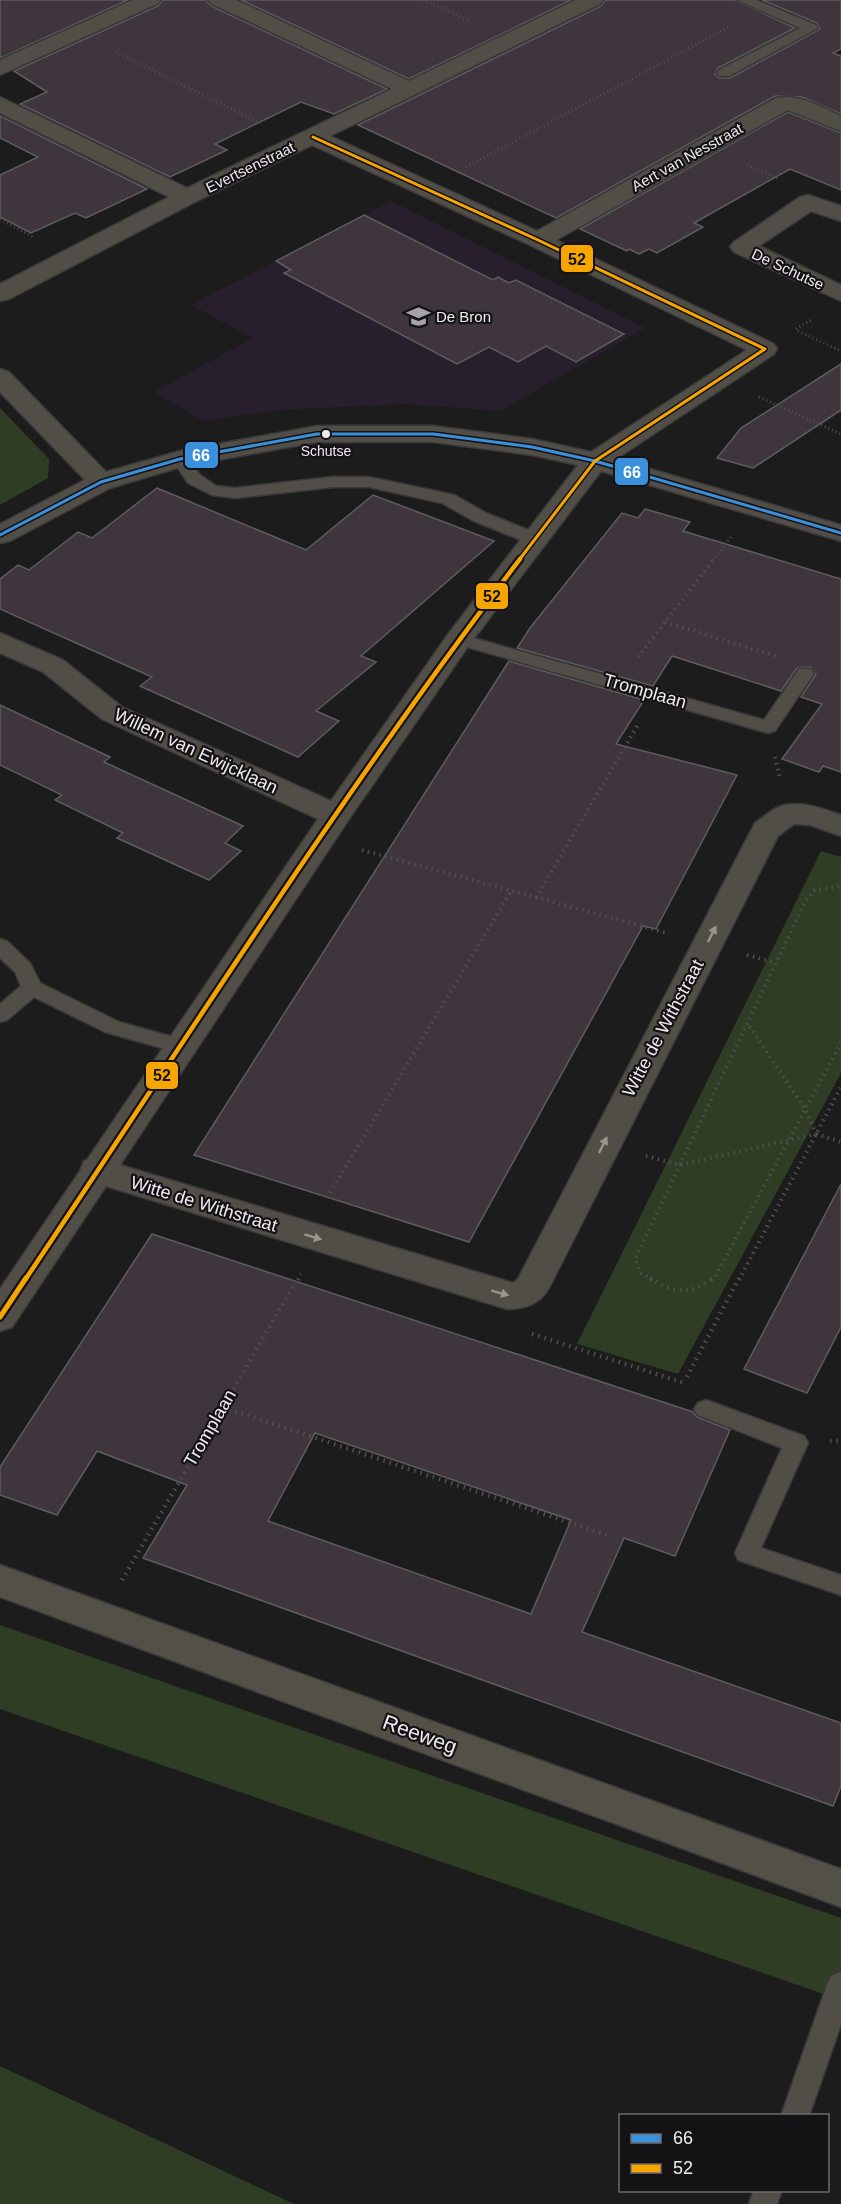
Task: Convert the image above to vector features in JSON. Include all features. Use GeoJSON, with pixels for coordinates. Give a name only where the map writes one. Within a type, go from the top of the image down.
{"type":"FeatureCollection","features":[{"type":"Feature","properties":{"kind":"main road","name":"Reeweg"},"geometry":{"type":"LineString","coordinates":[[0,1581],[841,1888]]}},
{"type":"Feature","properties":{"kind":"street"},"geometry":{"type":"LineString","coordinates":[[0,68],[150,0]]}},
{"type":"Feature","properties":{"kind":"street"},"geometry":{"type":"LineString","coordinates":[[219,0],[409,89]]}},
{"type":"Feature","properties":{"kind":"street","name":"Evertsenstraat"},"geometry":{"type":"LineString","coordinates":[[0,294],[187,197],[594,0]]}},
{"type":"Feature","properties":{"kind":"street","name":"Aert van Nesstraat"},"geometry":{"type":"LineString","coordinates":[[537,240],[784,103],[795,104],[841,124]]}},
{"type":"Feature","properties":{"kind":"street","name":"Evertsenstraat"},"geometry":{"type":"LineString","coordinates":[[0,104],[187,197]]}},
{"type":"Feature","properties":{"kind":"street"},"geometry":{"type":"LineString","coordinates":[[0,1317],[96,1170],[328,827],[459,639],[537,540],[595,461],[765,349],[426,189],[307,140]]}},
{"type":"Feature","properties":{"kind":"street"},"geometry":{"type":"LineString","coordinates":[[808,202],[841,214]]}},
{"type":"Feature","properties":{"kind":"street","name":"De Schutse"},"geometry":{"type":"LineString","coordinates":[[808,202],[742,247],[841,294]]}},
{"type":"Feature","properties":{"kind":"street"},"geometry":{"type":"LineString","coordinates":[[0,377],[101,482]]}},
{"type":"Feature","properties":{"kind":"street"},"geometry":{"type":"LineString","coordinates":[[0,535],[101,482],[180,459],[317,434],[433,434],[532,447],[595,461],[841,533]]}},
{"type":"Feature","properties":{"kind":"street","name":"Willem van Ewijcklaan"},"geometry":{"type":"LineString","coordinates":[[0,642],[53,666],[112,713],[328,827]]}},
{"type":"Feature","properties":{"kind":"street"},"geometry":{"type":"LineString","coordinates":[[789,814],[813,816],[841,825]]}},
{"type":"Feature","properties":{"kind":"street","name":"Witte de Withstraat"},"geometry":{"type":"LineString","coordinates":[[96,1170],[507,1296],[519,1296],[531,1288],[766,830],[789,814]]}},
{"type":"Feature","properties":{"kind":"lane"},"geometry":{"type":"LineString","coordinates":[[724,74],[811,28],[744,0]]}},
{"type":"Feature","properties":{"kind":"lane"},"geometry":{"type":"LineString","coordinates":[[180,459],[194,479],[212,490],[235,493],[333,482],[369,482],[448,499],[480,517],[537,540]]}},
{"type":"Feature","properties":{"kind":"lane","name":"Tromplaan"},"geometry":{"type":"LineString","coordinates":[[459,639],[768,727]]}},
{"type":"Feature","properties":{"kind":"lane"},"geometry":{"type":"LineString","coordinates":[[768,727],[805,673]]}},
{"type":"Feature","properties":{"kind":"lane"},"geometry":{"type":"LineString","coordinates":[[0,946],[23,968],[32,988],[112,1027],[180,1046]]}},
{"type":"Feature","properties":{"kind":"lane"},"geometry":{"type":"LineString","coordinates":[[0,1015],[32,988]]}},
{"type":"Feature","properties":{"kind":"lane"},"geometry":{"type":"LineString","coordinates":[[706,1409],[796,1443],[747,1553],[841,1585]]}},
{"type":"Feature","properties":{"kind":"lane"},"geometry":{"type":"LineString","coordinates":[[795,2114],[841,1985]]}},
{"type":"Feature","properties":{"kind":"path"},"geometry":{"type":"LineString","coordinates":[[426,189],[764,9]]}},
{"type":"Feature","properties":{"kind":"path"},"geometry":{"type":"LineString","coordinates":[[77,34],[307,140]]}},
{"type":"Feature","properties":{"kind":"path"},"geometry":{"type":"LineString","coordinates":[[706,146],[812,193],[808,202]]}},
{"type":"Feature","properties":{"kind":"path"},"geometry":{"type":"LineString","coordinates":[[814,318],[795,330],[841,351]]}},
{"type":"Feature","properties":{"kind":"path"},"geometry":{"type":"LineString","coordinates":[[721,378],[811,422],[841,434]]}},
{"type":"Feature","properties":{"kind":"path"},"geometry":{"type":"LineString","coordinates":[[617,683],[754,508]]}},
{"type":"Feature","properties":{"kind":"path"},"geometry":{"type":"LineString","coordinates":[[665,622],[787,660]]}},
{"type":"Feature","properties":{"kind":"path"},"geometry":{"type":"LineString","coordinates":[[536,898],[656,694]]}},
{"type":"Feature","properties":{"kind":"path"},"geometry":{"type":"LineString","coordinates":[[768,727],[789,814]]}},
{"type":"Feature","properties":{"kind":"path"},"geometry":{"type":"LineString","coordinates":[[328,827],[511,891],[676,936]]}},
{"type":"Feature","properties":{"kind":"path"},"geometry":{"type":"LineString","coordinates":[[841,886],[815,890],[806,900],[635,1259],[641,1273],[659,1284],[682,1292],[702,1287],[715,1277],[841,1043]]}},
{"type":"Feature","properties":{"kind":"path","name":"Tromplaan"},"geometry":{"type":"LineString","coordinates":[[100,1617],[223,1407],[313,1237],[511,891]]}},
{"type":"Feature","properties":{"kind":"path"},"geometry":{"type":"LineString","coordinates":[[745,955],[776,963]]}},
{"type":"Feature","properties":{"kind":"path"},"geometry":{"type":"LineString","coordinates":[[748,1023],[805,1109],[816,1134]]}},
{"type":"Feature","properties":{"kind":"path"},"geometry":{"type":"LineString","coordinates":[[684,1383],[841,1087]]}},
{"type":"Feature","properties":{"kind":"path"},"geometry":{"type":"LineString","coordinates":[[642,1155],[680,1165],[816,1134],[841,1142]]}},
{"type":"Feature","properties":{"kind":"path"},"geometry":{"type":"LineString","coordinates":[[519,1296],[532,1336],[684,1383],[706,1409]]}},
{"type":"Feature","properties":{"kind":"path"},"geometry":{"type":"LineString","coordinates":[[223,1407],[610,1536]]}},
{"type":"Feature","properties":{"kind":"shaded area","name":"De Bron"},"geometry":{"type":"Polygon","coordinates":[[[391,201],[645,328],[500,411],[407,404],[279,410],[204,421],[154,392],[253,338],[191,305],[391,201]]]}},
{"type":"Feature","properties":{"kind":"green space"},"geometry":{"type":"Polygon","coordinates":[[[0,408],[49,459],[48,478],[0,505],[0,408]]]}},
{"type":"Feature","properties":{"kind":"green space"},"geometry":{"type":"Polygon","coordinates":[[[821,851],[841,857],[841,1073],[678,1374],[577,1344],[821,851]]]}},
{"type":"Feature","properties":{"kind":"green space"},"geometry":{"type":"Polygon","coordinates":[[[0,1625],[841,1918],[841,2000],[0,1709],[0,1625]]]}},
{"type":"Feature","properties":{"kind":"green space"},"geometry":{"type":"Polygon","coordinates":[[[0,2066],[294,2204],[0,2204],[0,2066]]]}},
{"type":"Feature","properties":{"kind":"building"},"geometry":{"type":"Polygon","coordinates":[[[0,0],[128,0],[0,58],[0,0]]]}},
{"type":"Feature","properties":{"kind":"building"},"geometry":{"type":"Polygon","coordinates":[[[163,0],[206,0],[211,6],[387,89],[334,114],[301,102],[215,144],[227,150],[170,177],[20,104],[47,92],[14,71],[158,6],[163,0]]]}},
{"type":"Feature","properties":{"kind":"building"},"geometry":{"type":"Polygon","coordinates":[[[241,0],[571,0],[409,79],[241,0]]]}},
{"type":"Feature","properties":{"kind":"building"},"geometry":{"type":"Polygon","coordinates":[[[606,0],[735,0],[795,28],[718,68],[715,74],[719,78],[730,78],[820,29],[817,23],[762,0],[841,0],[841,49],[833,53],[841,56],[841,114],[802,97],[775,96],[556,218],[358,125],[601,6],[606,0]]]}},
{"type":"Feature","properties":{"kind":"building"},"geometry":{"type":"Polygon","coordinates":[[[788,112],[841,133],[841,190],[790,169],[694,223],[703,227],[657,253],[649,249],[639,254],[629,249],[627,251],[580,229],[788,112]]]}},
{"type":"Feature","properties":{"kind":"building"},"geometry":{"type":"Polygon","coordinates":[[[0,116],[147,189],[86,218],[75,213],[31,233],[0,217],[0,175],[38,157],[0,138],[0,116]]]}},
{"type":"Feature","properties":{"kind":"building"},"geometry":{"type":"Polygon","coordinates":[[[364,215],[493,280],[498,277],[509,283],[516,280],[624,334],[576,362],[546,346],[518,362],[489,347],[457,364],[284,273],[291,270],[276,261],[364,215]]]}},
{"type":"Feature","properties":{"kind":"building"},"geometry":{"type":"Polygon","coordinates":[[[841,364],[841,410],[753,468],[717,458],[741,428],[841,364]]]}},
{"type":"Feature","properties":{"kind":"building"},"geometry":{"type":"Polygon","coordinates":[[[157,488],[306,550],[373,495],[494,541],[361,656],[376,662],[316,711],[339,721],[298,757],[140,686],[152,677],[0,609],[0,579],[18,565],[29,570],[78,532],[92,538],[157,488]]]}},
{"type":"Feature","properties":{"kind":"building"},"geometry":{"type":"Polygon","coordinates":[[[645,509],[690,522],[683,531],[841,579],[841,772],[823,766],[819,772],[782,759],[822,704],[801,697],[816,674],[811,667],[797,668],[781,691],[672,656],[653,686],[517,648],[530,628],[622,513],[638,518],[645,509]]]}},
{"type":"Feature","properties":{"kind":"building"},"geometry":{"type":"Polygon","coordinates":[[[509,661],[644,700],[616,744],[737,775],[656,929],[643,926],[469,1242],[194,1155],[509,661]]]}},
{"type":"Feature","properties":{"kind":"building"},"geometry":{"type":"Polygon","coordinates":[[[0,705],[110,757],[104,762],[243,826],[225,843],[241,851],[209,880],[117,838],[123,833],[55,800],[62,795],[0,765],[0,705]]]}},
{"type":"Feature","properties":{"kind":"building"},"geometry":{"type":"Polygon","coordinates":[[[841,1184],[841,1327],[807,1393],[744,1369],[841,1184]]]}},
{"type":"Feature","properties":{"kind":"building"},"geometry":{"type":"Polygon","coordinates":[[[152,1234],[693,1412],[697,1417],[730,1430],[675,1556],[624,1538],[582,1632],[841,1723],[841,1786],[833,1806],[143,1558],[187,1485],[97,1451],[57,1515],[0,1495],[0,1467],[152,1234]],[[315,1433],[268,1521],[531,1614],[571,1520],[315,1433]]]}},
{"type":"Feature","properties":{"kind":"transit line","name":"52"},"geometry":{"type":"LineString","coordinates":[[0,1317],[336,815],[459,639],[595,461],[765,349],[538,240],[313,137]]}},
{"type":"Feature","properties":{"kind":"transit line","name":"66"},"geometry":{"type":"LineString","coordinates":[[0,535],[101,482],[180,459],[317,434],[433,434],[532,447],[595,461],[841,533]]}},
{"type":"Feature","properties":{"kind":"place","name":"De Bron"},"geometry":{"type":"Point","coordinates":[418,316]}},
{"type":"Feature","properties":{"kind":"place","name":"Schutse"},"geometry":{"type":"Point","coordinates":[326,434]}}]}
